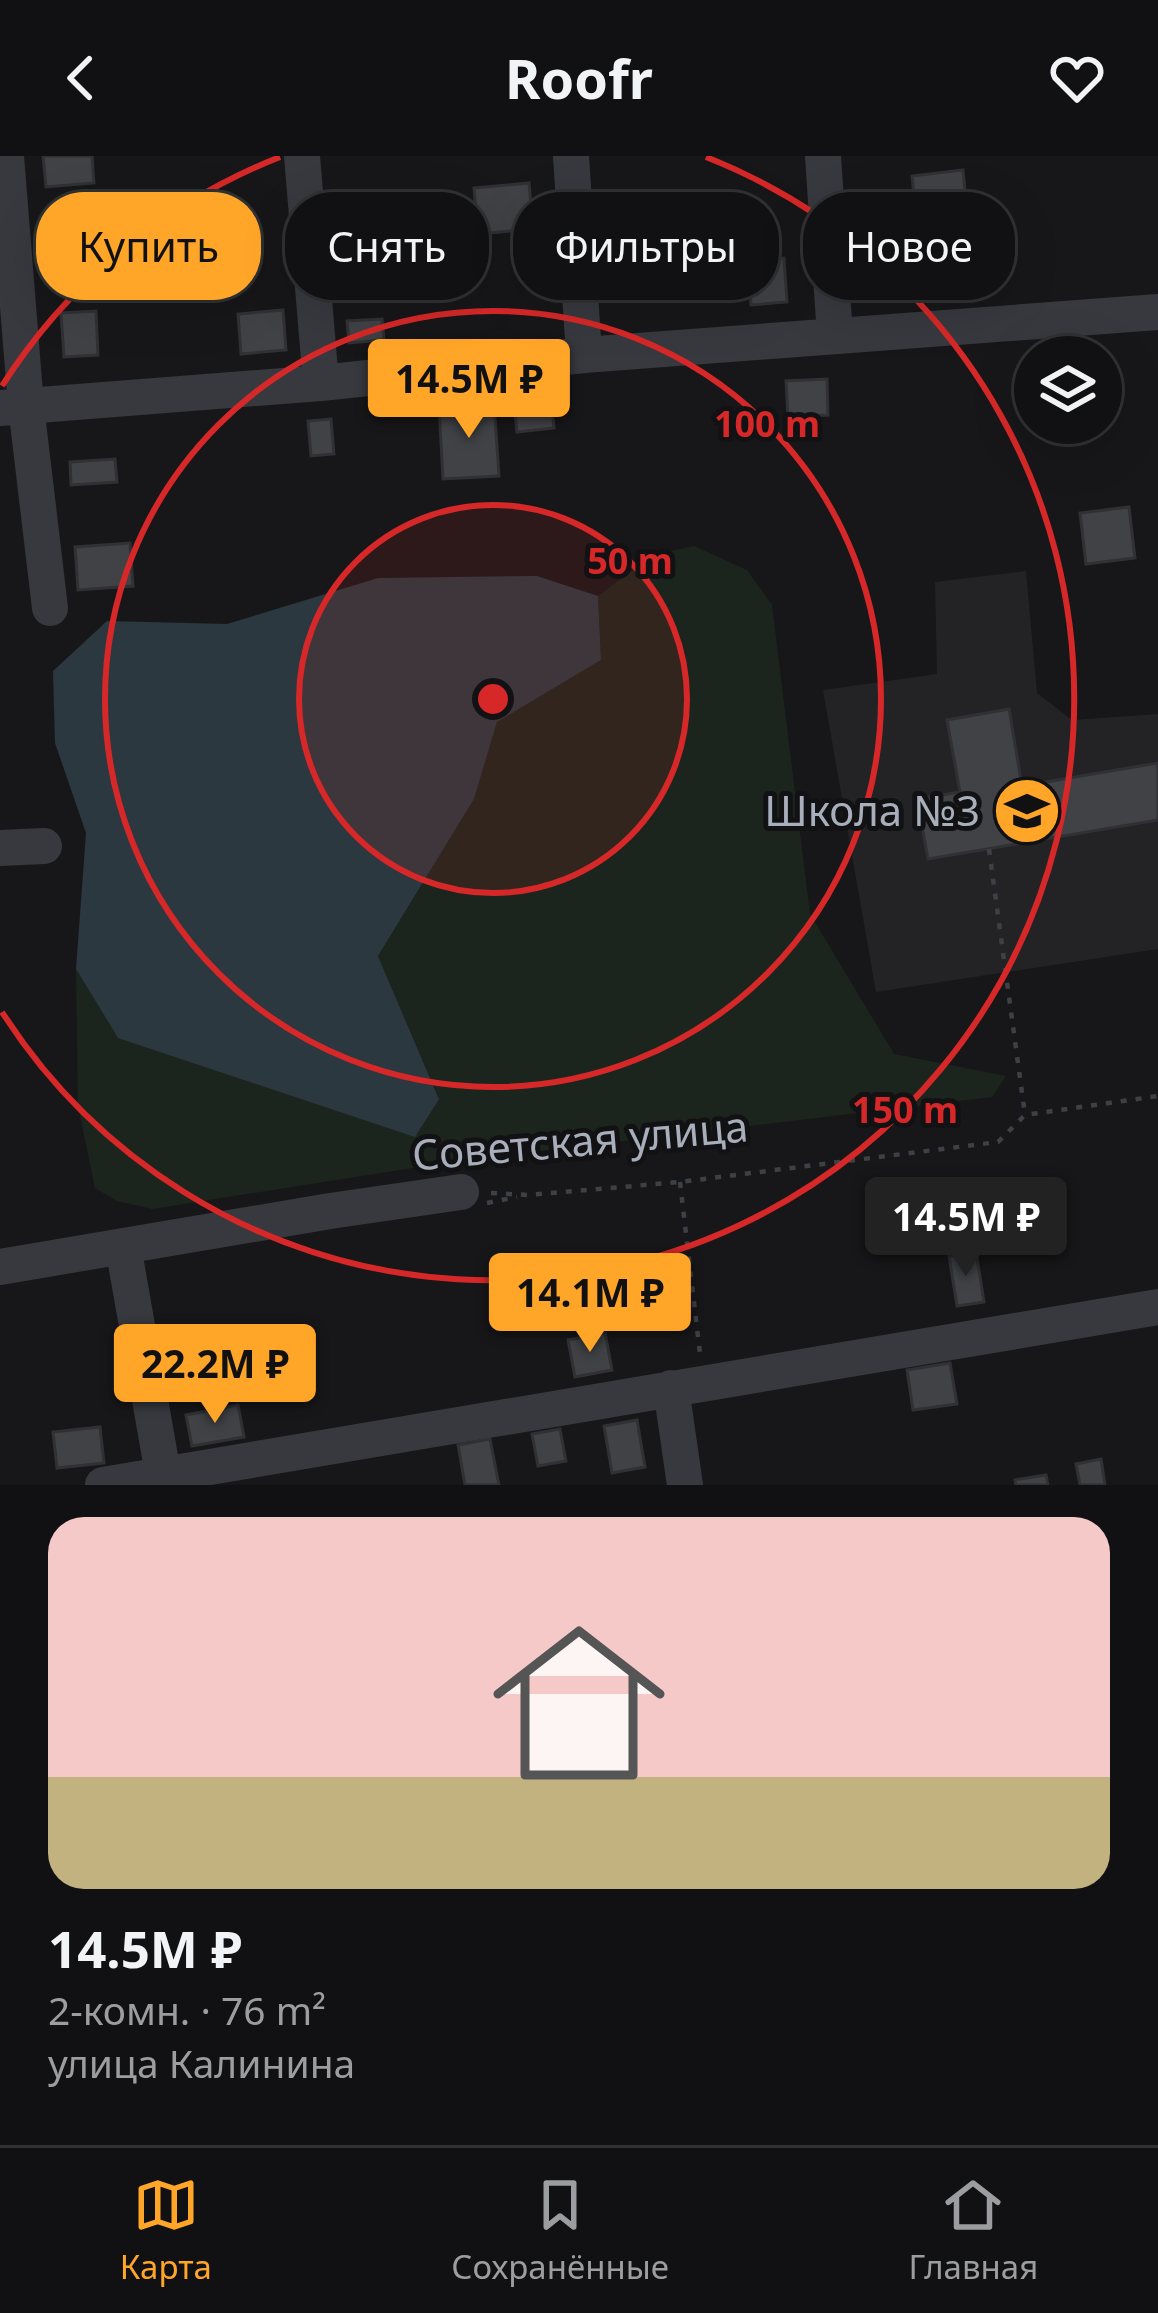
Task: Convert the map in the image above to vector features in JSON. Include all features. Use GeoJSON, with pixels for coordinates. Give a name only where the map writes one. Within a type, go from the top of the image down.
{"type":"FeatureCollection","features":[{"type":"Feature","properties":{"kind":"street"},"geometry":{"type":"LineString","coordinates":[[6,156],[13,407],[50,608]]}},
{"type":"Feature","properties":{"kind":"street"},"geometry":{"type":"LineString","coordinates":[[302,156],[320,383]]}},
{"type":"Feature","properties":{"kind":"street"},"geometry":{"type":"LineString","coordinates":[[571,156],[584,355]]}},
{"type":"Feature","properties":{"kind":"street"},"geometry":{"type":"LineString","coordinates":[[824,156],[835,336]]}},
{"type":"Feature","properties":{"kind":"street"},"geometry":{"type":"LineString","coordinates":[[13,407],[320,383],[584,355],[1158,312]]}},
{"type":"Feature","properties":{"kind":"street"},"geometry":{"type":"LineString","coordinates":[[0,848],[44,846]]}},
{"type":"Feature","properties":{"kind":"street","name":"Советская улица"},"geometry":{"type":"LineString","coordinates":[[0,1267],[461,1192]]}},
{"type":"Feature","properties":{"kind":"street"},"geometry":{"type":"LineString","coordinates":[[122,1246],[164,1480]]}},
{"type":"Feature","properties":{"kind":"street"},"geometry":{"type":"LineString","coordinates":[[104,1485],[164,1480],[1158,1306]]}},
{"type":"Feature","properties":{"kind":"street"},"geometry":{"type":"LineString","coordinates":[[685,1485],[687,1386]]}},
{"type":"Feature","properties":{"kind":"path"},"geometry":{"type":"LineString","coordinates":[[989,849],[1025,1115]]}},
{"type":"Feature","properties":{"kind":"path","name":"Советская улица"},"geometry":{"type":"LineString","coordinates":[[461,1192],[528,1195],[680,1182],[998,1142],[1025,1115],[1158,1096]]}},
{"type":"Feature","properties":{"kind":"path"},"geometry":{"type":"LineString","coordinates":[[680,1182],[687,1386]]}},
{"type":"Feature","properties":{"kind":"shaded area"},"geometry":{"type":"Polygon","coordinates":[[[694,546],[747,570],[772,605],[810,914],[894,1054],[1006,1076],[992,1097],[463,1160],[152,1209],[117,1201],[95,1188],[78,1106],[76,969],[118,1038],[439,1098],[378,956],[474,799],[497,722],[601,660],[598,596],[653,555],[694,546]]]}},
{"type":"Feature","properties":{"kind":"shaded area"},"geometry":{"type":"Polygon","coordinates":[[[1026,571],[1037,693],[1072,720],[1158,714],[1158,949],[876,992],[823,690],[937,674],[935,582],[1026,571]]]}},
{"type":"Feature","properties":{"kind":"shaded area"},"geometry":{"type":"Polygon","coordinates":[[[537,576],[598,596],[601,660],[497,722],[474,799],[378,956],[439,1099],[415,1137],[118,1038],[76,969],[86,833],[55,743],[53,671],[107,621],[227,624],[378,578],[537,576]]]}},
{"type":"Feature","properties":{"kind":"building"},"geometry":{"type":"Polygon","coordinates":[[[43,156],[92,156],[94,183],[46,187],[43,156]]]}},
{"type":"Feature","properties":{"kind":"building"},"geometry":{"type":"Polygon","coordinates":[[[963,170],[965,192],[914,192],[912,176],[963,170]]]}},
{"type":"Feature","properties":{"kind":"building"},"geometry":{"type":"Polygon","coordinates":[[[529,183],[530,192],[513,192],[513,231],[489,233],[489,192],[474,192],[474,188],[529,183]]]}},
{"type":"Feature","properties":{"kind":"building"},"geometry":{"type":"Polygon","coordinates":[[[779,258],[784,258],[787,302],[751,305],[751,300],[779,300],[779,258]]]}},
{"type":"Feature","properties":{"kind":"building"},"geometry":{"type":"Polygon","coordinates":[[[283,310],[286,350],[241,354],[238,314],[283,310]]]}},
{"type":"Feature","properties":{"kind":"building"},"geometry":{"type":"Polygon","coordinates":[[[96,311],[98,355],[64,357],[61,313],[96,311]]]}},
{"type":"Feature","properties":{"kind":"building"},"geometry":{"type":"Polygon","coordinates":[[[382,319],[384,340],[349,343],[347,321],[382,319]]]}},
{"type":"Feature","properties":{"kind":"building"},"geometry":{"type":"Polygon","coordinates":[[[827,379],[828,415],[788,417],[786,381],[827,379]]]}},
{"type":"Feature","properties":{"kind":"building"},"geometry":{"type":"Polygon","coordinates":[[[551,400],[554,428],[517,432],[514,405],[551,400]]]}},
{"type":"Feature","properties":{"kind":"building"},"geometry":{"type":"Polygon","coordinates":[[[494,403],[499,476],[443,479],[439,406],[494,403]]]}},
{"type":"Feature","properties":{"kind":"building"},"geometry":{"type":"Polygon","coordinates":[[[331,419],[334,454],[311,456],[308,421],[331,419]]]}},
{"type":"Feature","properties":{"kind":"building"},"geometry":{"type":"Polygon","coordinates":[[[115,459],[117,482],[71,485],[70,462],[115,459]]]}},
{"type":"Feature","properties":{"kind":"building"},"geometry":{"type":"Polygon","coordinates":[[[1129,507],[1135,558],[1086,564],[1080,513],[1129,507]]]}},
{"type":"Feature","properties":{"kind":"building"},"geometry":{"type":"Polygon","coordinates":[[[130,543],[133,586],[78,590],[75,547],[130,543]]]}},
{"type":"Feature","properties":{"kind":"building"},"geometry":{"type":"Polygon","coordinates":[[[1009,709],[1022,786],[1158,763],[1158,820],[928,859],[917,799],[960,792],[947,720],[1009,709]]]}},
{"type":"Feature","properties":{"kind":"building"},"geometry":{"type":"Polygon","coordinates":[[[976,1252],[984,1302],[957,1306],[949,1256],[976,1252]]]}},
{"type":"Feature","properties":{"kind":"building"},"geometry":{"type":"Polygon","coordinates":[[[605,1333],[612,1370],[575,1377],[568,1340],[605,1333]]]}},
{"type":"Feature","properties":{"kind":"building"},"geometry":{"type":"Polygon","coordinates":[[[950,1363],[957,1404],[913,1410],[907,1370],[950,1363]]]}},
{"type":"Feature","properties":{"kind":"building"},"geometry":{"type":"Polygon","coordinates":[[[238,1405],[244,1437],[192,1446],[186,1415],[238,1405]]]}},
{"type":"Feature","properties":{"kind":"building"},"geometry":{"type":"Polygon","coordinates":[[[637,1420],[645,1467],[612,1473],[604,1426],[637,1420]]]}},
{"type":"Feature","properties":{"kind":"building"},"geometry":{"type":"Polygon","coordinates":[[[100,1427],[104,1463],[57,1468],[53,1432],[100,1427]]]}},
{"type":"Feature","properties":{"kind":"building"},"geometry":{"type":"Polygon","coordinates":[[[560,1429],[566,1461],[538,1466],[532,1434],[560,1429]]]}},
{"type":"Feature","properties":{"kind":"building"},"geometry":{"type":"Polygon","coordinates":[[[490,1439],[499,1485],[465,1485],[458,1445],[490,1439]]]}},
{"type":"Feature","properties":{"kind":"building"},"geometry":{"type":"Polygon","coordinates":[[[1101,1459],[1105,1485],[1080,1485],[1076,1464],[1101,1459]]]}},
{"type":"Feature","properties":{"kind":"building"},"geometry":{"type":"Polygon","coordinates":[[[1046,1475],[1048,1485],[1016,1485],[1015,1480],[1046,1475]]]}},
{"type":"Feature","properties":{"kind":"place","name":"Школа №3"},"geometry":{"type":"Point","coordinates":[1027,811]}}]}
